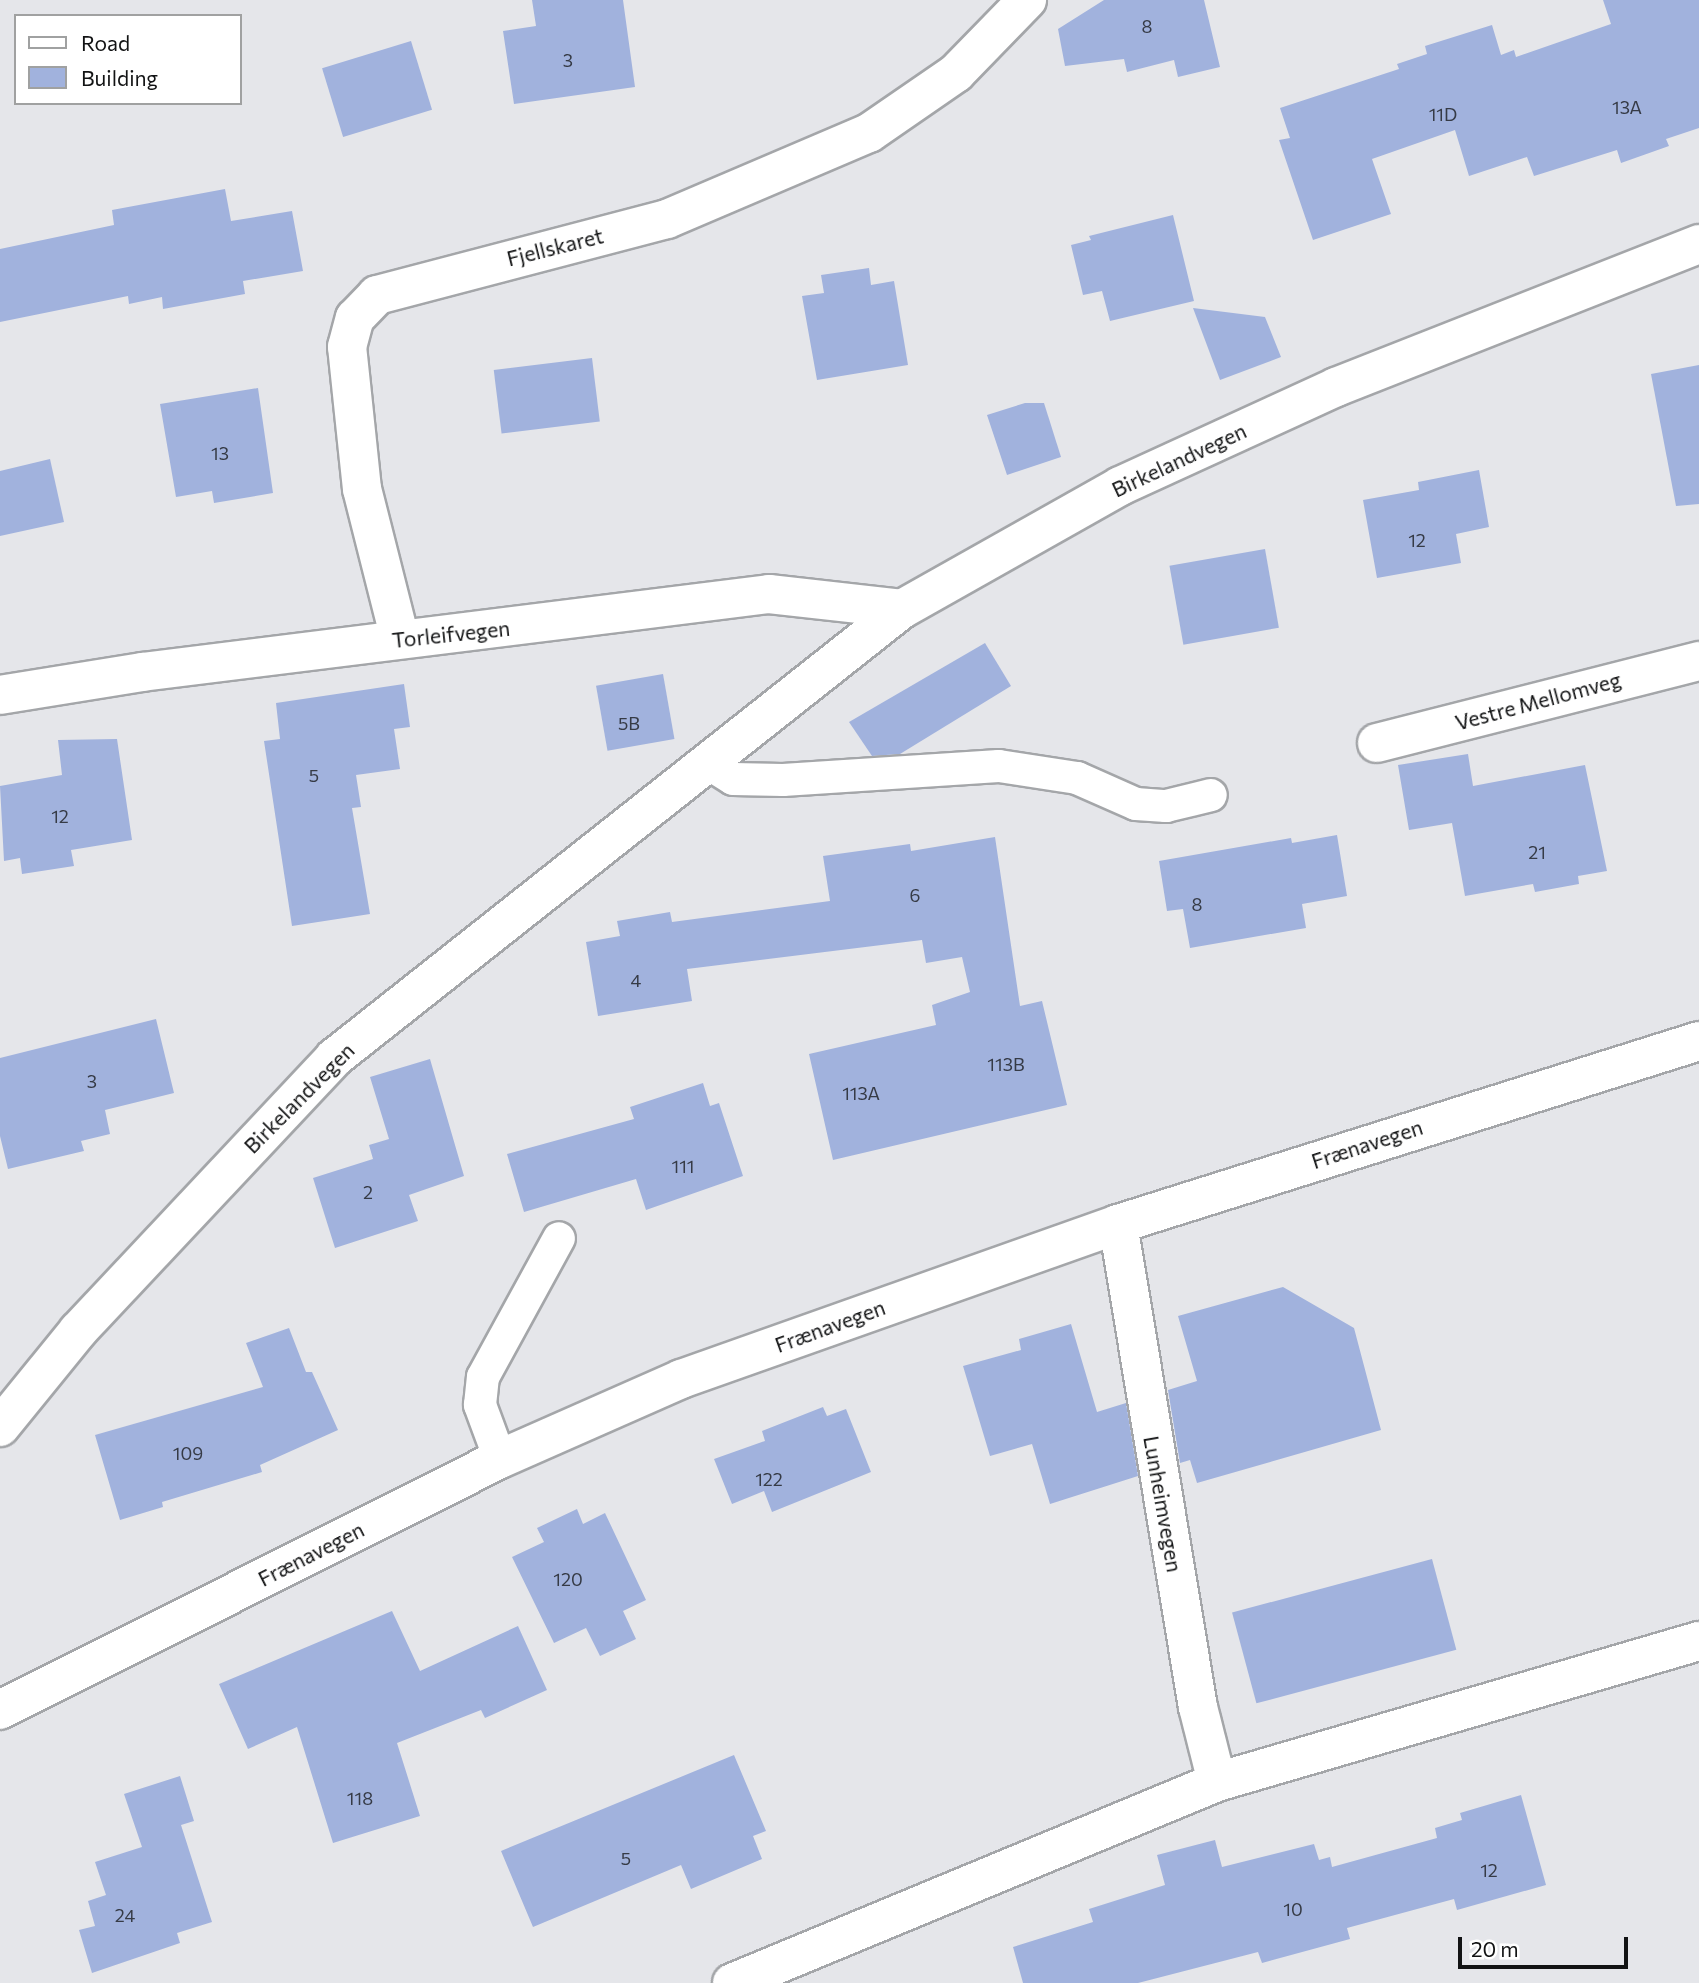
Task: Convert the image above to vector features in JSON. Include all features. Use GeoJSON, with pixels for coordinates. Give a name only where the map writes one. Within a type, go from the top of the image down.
{"type":"FeatureCollection","features":[{"type":"Feature","properties":{"kind":"street","name":"Fjellskaret"},"geometry":{"type":"LineString","coordinates":[[400,639],[362,489],[347,347],[355,318],[377,295],[667,219],[869,133],[956,73],[1027,0]]}},
{"type":"Feature","properties":{"kind":"street","name":"Birkelandvegen"},"geometry":{"type":"LineString","coordinates":[[0,1427],[78,1331],[334,1058],[902,609],[1120,486],[1184,456],[1336,387],[1699,244]]}},
{"type":"Feature","properties":{"kind":"street","name":"Torleifvegen"},"geometry":{"type":"LineString","coordinates":[[0,695],[400,639],[769,594],[902,609]]}},
{"type":"Feature","properties":{"kind":"street","name":"Vestre Mellomveg"},"geometry":{"type":"LineString","coordinates":[[1377,743],[1699,661]]}},
{"type":"Feature","properties":{"kind":"street","name":"Frænavegen"},"geometry":{"type":"LineString","coordinates":[[0,1710],[499,1459],[681,1379],[1118,1224],[1699,1041]]}},
{"type":"Feature","properties":{"kind":"street","name":"Lunheimvegen"},"geometry":{"type":"LineString","coordinates":[[1118,1224],[1198,1707],[1217,1782]]}},
{"type":"Feature","properties":{"kind":"street"},"geometry":{"type":"LineString","coordinates":[[732,1983],[1217,1782],[1699,1641]]}},
{"type":"Feature","properties":{"kind":"lane"},"geometry":{"type":"LineString","coordinates":[[706,762],[733,779],[783,780],[999,766],[1077,778],[1136,804],[1166,806],[1211,795]]}},
{"type":"Feature","properties":{"kind":"lane"},"geometry":{"type":"LineString","coordinates":[[499,1459],[480,1405],[483,1377],[559,1238]]}},
{"type":"Feature","properties":{"kind":"building"},"geometry":{"type":"Polygon","coordinates":[[[532,0],[623,0],[635,87],[514,104],[503,31],[536,26],[532,0]]]}},
{"type":"Feature","properties":{"kind":"building"},"geometry":{"type":"Polygon","coordinates":[[[1104,0],[1204,0],[1220,67],[1178,77],[1174,60],[1127,72],[1124,59],[1065,66],[1058,29],[1104,0]]]}},
{"type":"Feature","properties":{"kind":"building"},"geometry":{"type":"Polygon","coordinates":[[[1603,0],[1699,0],[1699,128],[1666,139],[1669,146],[1621,163],[1617,150],[1534,176],[1527,157],[1469,176],[1455,130],[1372,159],[1391,214],[1313,240],[1279,140],[1290,138],[1280,108],[1399,69],[1397,64],[1427,54],[1425,46],[1492,25],[1501,55],[1514,50],[1516,57],[1611,24],[1603,0]]]}},
{"type":"Feature","properties":{"kind":"building"},"geometry":{"type":"Polygon","coordinates":[[[411,41],[432,110],[343,137],[322,68],[411,41]]]}},
{"type":"Feature","properties":{"kind":"building"},"geometry":{"type":"Polygon","coordinates":[[[225,189],[231,221],[292,211],[303,271],[243,281],[245,294],[163,309],[162,297],[129,304],[128,296],[0,322],[0,249],[114,225],[112,210],[225,189]]]}},
{"type":"Feature","properties":{"kind":"building"},"geometry":{"type":"Polygon","coordinates":[[[1173,215],[1194,301],[1110,321],[1102,291],[1083,295],[1071,245],[1091,240],[1089,236],[1173,215]]]}},
{"type":"Feature","properties":{"kind":"building"},"geometry":{"type":"Polygon","coordinates":[[[869,268],[871,285],[894,281],[908,365],[817,380],[802,296],[824,293],[821,275],[869,268]]]}},
{"type":"Feature","properties":{"kind":"building"},"geometry":{"type":"Polygon","coordinates":[[[1193,308],[1265,317],[1281,357],[1220,380],[1193,308]]]}},
{"type":"Feature","properties":{"kind":"building"},"geometry":{"type":"Polygon","coordinates":[[[592,358],[600,422],[502,434],[494,370],[592,358]]]}},
{"type":"Feature","properties":{"kind":"building"},"geometry":{"type":"Polygon","coordinates":[[[1699,365],[1699,504],[1676,506],[1651,374],[1699,365]]]}},
{"type":"Feature","properties":{"kind":"building"},"geometry":{"type":"Polygon","coordinates":[[[258,388],[273,493],[214,503],[212,491],[176,497],[160,404],[258,388]]]}},
{"type":"Feature","properties":{"kind":"building"},"geometry":{"type":"Polygon","coordinates":[[[1025,403],[1044,403],[1061,457],[1007,475],[987,415],[1025,403]]]}},
{"type":"Feature","properties":{"kind":"building"},"geometry":{"type":"Polygon","coordinates":[[[50,459],[64,522],[0,536],[0,471],[50,459]]]}},
{"type":"Feature","properties":{"kind":"building"},"geometry":{"type":"Polygon","coordinates":[[[1479,470],[1489,527],[1456,534],[1461,563],[1377,578],[1363,500],[1419,490],[1418,482],[1479,470]]]}},
{"type":"Feature","properties":{"kind":"building"},"geometry":{"type":"Polygon","coordinates":[[[1265,549],[1279,628],[1183,645],[1169,566],[1265,549]]]}},
{"type":"Feature","properties":{"kind":"building"},"geometry":{"type":"Polygon","coordinates":[[[985,643],[1011,686],[900,754],[872,756],[849,722],[985,643]]]}},
{"type":"Feature","properties":{"kind":"building"},"geometry":{"type":"Polygon","coordinates":[[[663,674],[674,739],[607,751],[596,686],[663,674]]]}},
{"type":"Feature","properties":{"kind":"building"},"geometry":{"type":"Polygon","coordinates":[[[404,684],[410,727],[394,729],[400,769],[356,775],[361,807],[352,808],[370,914],[292,926],[264,741],[280,739],[276,703],[404,684]]]}},
{"type":"Feature","properties":{"kind":"building"},"geometry":{"type":"Polygon","coordinates":[[[117,739],[132,840],[71,850],[74,866],[22,874],[20,858],[4,861],[0,786],[62,775],[58,740],[117,739]]]}},
{"type":"Feature","properties":{"kind":"building"},"geometry":{"type":"Polygon","coordinates":[[[1468,754],[1473,786],[1585,765],[1607,871],[1578,876],[1579,884],[1535,892],[1533,884],[1465,896],[1452,823],[1409,830],[1398,765],[1468,754]]]}},
{"type":"Feature","properties":{"kind":"building"},"geometry":{"type":"Polygon","coordinates":[[[1337,835],[1347,896],[1302,904],[1306,928],[1190,948],[1183,909],[1167,911],[1159,861],[1291,838],[1292,843],[1337,835]]]}},
{"type":"Feature","properties":{"kind":"building"},"geometry":{"type":"Polygon","coordinates":[[[995,837],[1020,1006],[1042,1001],[1067,1105],[833,1160],[809,1054],[936,1025],[932,1005],[970,992],[962,957],[926,963],[922,940],[687,969],[692,1001],[598,1016],[586,942],[620,936],[617,921],[670,912],[672,922],[830,901],[823,856],[910,844],[911,851],[995,837]]]}},
{"type":"Feature","properties":{"kind":"building"},"geometry":{"type":"Polygon","coordinates":[[[156,1019],[174,1093],[105,1110],[110,1134],[81,1141],[84,1151],[8,1169],[0,1136],[0,1058],[156,1019]]]}},
{"type":"Feature","properties":{"kind":"building"},"geometry":{"type":"Polygon","coordinates":[[[430,1059],[464,1176],[409,1195],[418,1221],[335,1248],[313,1178],[373,1159],[369,1145],[389,1139],[370,1077],[430,1059]]]}},
{"type":"Feature","properties":{"kind":"building"},"geometry":{"type":"Polygon","coordinates":[[[703,1083],[710,1106],[719,1103],[743,1176],[646,1210],[636,1179],[524,1212],[507,1154],[634,1119],[630,1107],[703,1083]]]}},
{"type":"Feature","properties":{"kind":"building"},"geometry":{"type":"Polygon","coordinates":[[[1283,1287],[1354,1328],[1381,1430],[1197,1483],[1190,1460],[1180,1463],[1168,1390],[1197,1381],[1178,1316],[1283,1287]]]}},
{"type":"Feature","properties":{"kind":"building"},"geometry":{"type":"Polygon","coordinates":[[[1071,1324],[1097,1412],[1126,1403],[1138,1476],[1050,1504],[1032,1444],[990,1456],[963,1366],[1021,1350],[1019,1339],[1071,1324]]]}},
{"type":"Feature","properties":{"kind":"building"},"geometry":{"type":"Polygon","coordinates":[[[289,1328],[306,1372],[312,1372],[338,1430],[260,1465],[262,1472],[162,1502],[163,1507],[120,1520],[95,1435],[263,1387],[246,1343],[289,1328]]]}},
{"type":"Feature","properties":{"kind":"building"},"geometry":{"type":"Polygon","coordinates":[[[823,1407],[827,1416],[846,1409],[871,1472],[772,1512],[764,1491],[732,1504],[714,1459],[765,1441],[762,1431],[823,1407]]]}},
{"type":"Feature","properties":{"kind":"building"},"geometry":{"type":"Polygon","coordinates":[[[577,1509],[583,1524],[605,1513],[646,1600],[623,1611],[636,1639],[600,1656],[586,1628],[554,1643],[512,1557],[544,1542],[537,1528],[577,1509]]]}},
{"type":"Feature","properties":{"kind":"building"},"geometry":{"type":"Polygon","coordinates":[[[1432,1559],[1456,1650],[1256,1703],[1232,1613],[1432,1559]]]}},
{"type":"Feature","properties":{"kind":"building"},"geometry":{"type":"Polygon","coordinates":[[[392,1611],[420,1671],[518,1626],[547,1690],[485,1718],[481,1710],[397,1743],[420,1816],[333,1843],[297,1727],[248,1749],[219,1684],[392,1611]]]}},
{"type":"Feature","properties":{"kind":"building"},"geometry":{"type":"Polygon","coordinates":[[[734,1755],[766,1831],[753,1836],[762,1859],[691,1889],[681,1865],[533,1927],[501,1851],[734,1755]]]}},
{"type":"Feature","properties":{"kind":"building"},"geometry":{"type":"Polygon","coordinates":[[[180,1776],[194,1821],[181,1825],[212,1922],[177,1933],[180,1943],[92,1973],[79,1930],[95,1926],[88,1901],[106,1895],[95,1862],[142,1847],[124,1794],[180,1776]]]}},
{"type":"Feature","properties":{"kind":"building"},"geometry":{"type":"Polygon","coordinates":[[[1521,1795],[1546,1885],[1457,1910],[1454,1899],[1347,1928],[1350,1939],[1262,1963],[1258,1952],[1138,1983],[1023,1983],[1013,1947],[1093,1922],[1089,1909],[1165,1885],[1157,1855],[1215,1840],[1222,1867],[1314,1844],[1319,1860],[1330,1857],[1332,1867],[1437,1838],[1435,1828],[1462,1820],[1460,1813],[1521,1795]]]}}]}
